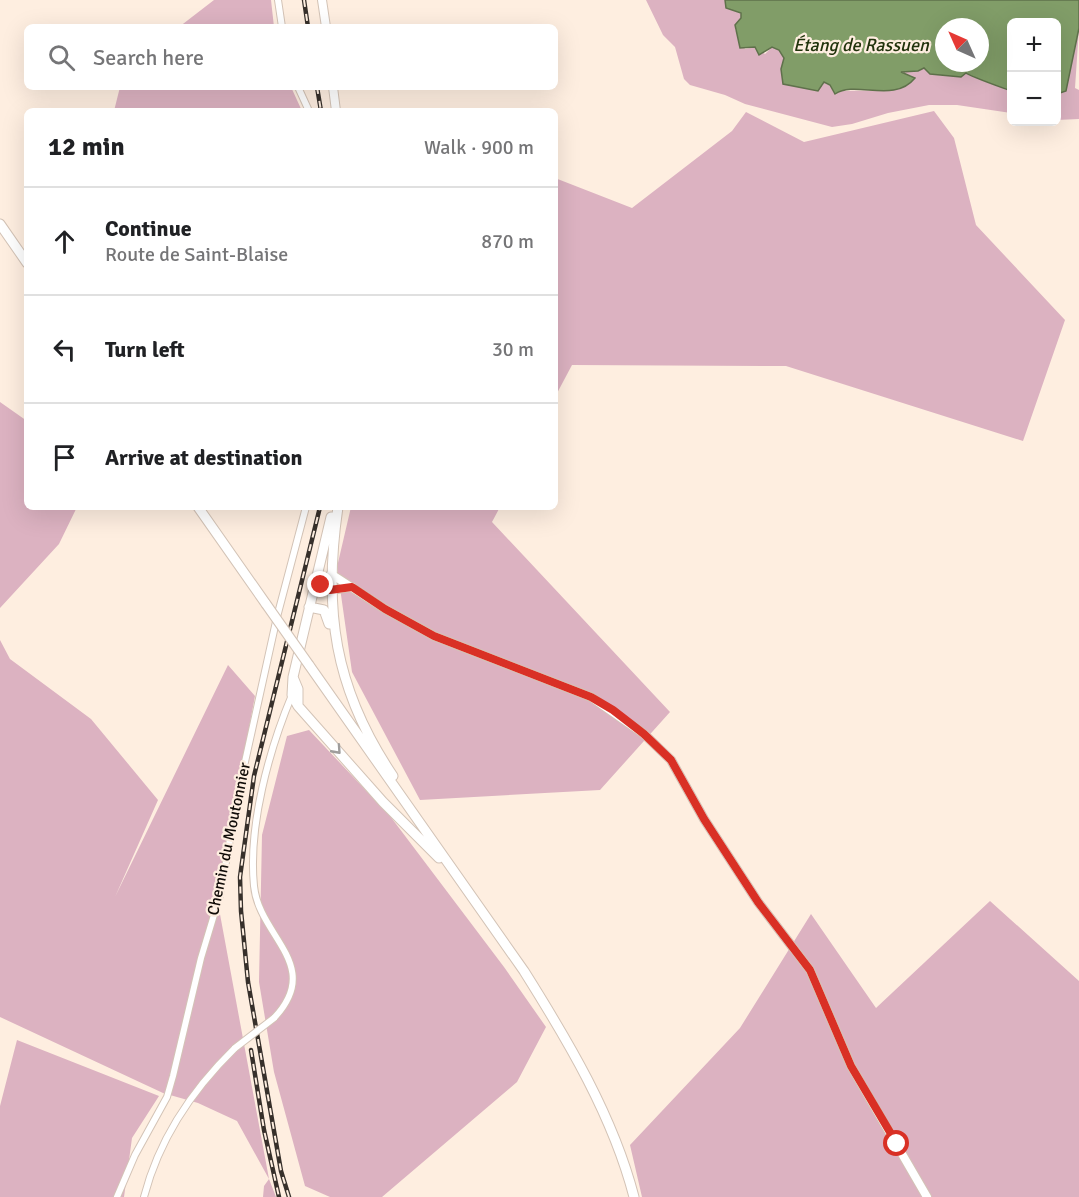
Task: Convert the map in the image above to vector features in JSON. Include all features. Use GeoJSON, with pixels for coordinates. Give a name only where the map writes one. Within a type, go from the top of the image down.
{"type":"FeatureCollection","features":[{"type":"Feature","properties":{"kind":"main road"},"geometry":{"type":"LineString","coordinates":[[322,0],[326,24]]}},
{"type":"Feature","properties":{"kind":"main road"},"geometry":{"type":"LineString","coordinates":[[333,90],[336,108]]}},
{"type":"Feature","properties":{"kind":"main road"},"geometry":{"type":"LineString","coordinates":[[0,224],[24,259]]}},
{"type":"Feature","properties":{"kind":"main road"},"geometry":{"type":"LineString","coordinates":[[200,510],[374,760],[412,809],[551,1014],[600,1106],[634,1197]]}},
{"type":"Feature","properties":{"kind":"main road"},"geometry":{"type":"LineString","coordinates":[[335,510],[315,579],[293,677],[292,695],[298,706],[383,802],[449,866]]}},
{"type":"Feature","properties":{"kind":"main road"},"geometry":{"type":"LineString","coordinates":[[336,510],[330,590],[336,642],[343,672]]}},
{"type":"Feature","properties":{"kind":"main road"},"geometry":{"type":"LineString","coordinates":[[315,579],[331,574]]}},
{"type":"Feature","properties":{"kind":"main road"},"geometry":{"type":"LineString","coordinates":[[315,579],[330,590]]}},
{"type":"Feature","properties":{"kind":"main road"},"geometry":{"type":"LineString","coordinates":[[309,607],[321,593],[330,590]]}},
{"type":"Feature","properties":{"kind":"main road"},"geometry":{"type":"LineString","coordinates":[[309,607],[320,608],[327,615],[336,657],[368,733],[404,791],[412,809]]}},
{"type":"Feature","properties":{"kind":"main road"},"geometry":{"type":"LineString","coordinates":[[293,677],[298,689],[298,706]]}},
{"type":"Feature","properties":{"kind":"street"},"geometry":{"type":"LineString","coordinates":[[278,0],[282,24]]}},
{"type":"Feature","properties":{"kind":"street"},"geometry":{"type":"LineString","coordinates":[[299,90],[308,108]]}},
{"type":"Feature","properties":{"kind":"street","name":"Chemin du Moutonnier"},"geometry":{"type":"LineString","coordinates":[[117,1197],[135,1155],[167,1097],[173,1076],[198,970],[220,896],[239,789],[277,617],[305,510]]}},
{"type":"Feature","properties":{"kind":"street"},"geometry":{"type":"LineString","coordinates":[[331,574],[385,609],[434,636],[591,697],[613,710],[644,734],[671,760],[704,819],[758,902],[810,970],[855,1073],[927,1197]]}},
{"type":"Feature","properties":{"kind":"street"},"geometry":{"type":"LineString","coordinates":[[330,590],[352,587]]}},
{"type":"Feature","properties":{"kind":"street"},"geometry":{"type":"LineString","coordinates":[[144,1197],[178,1117],[206,1077],[236,1048],[274,1018],[285,1006],[292,986],[292,968],[254,888],[260,803],[283,717],[292,695]]}},
{"type":"Feature","properties":{"kind":"street"},"geometry":{"type":"LineString","coordinates":[[283,717],[298,706]]}},
{"type":"Feature","properties":{"kind":"shaded area"},"geometry":{"type":"Polygon","coordinates":[[[214,0],[271,0],[274,24],[183,24],[214,0]]]}},
{"type":"Feature","properties":{"kind":"shaded area"},"geometry":{"type":"Polygon","coordinates":[[[646,0],[725,0],[726,8],[741,13],[735,29],[745,49],[755,47],[765,54],[772,47],[779,50],[805,89],[822,86],[824,82],[840,91],[895,90],[912,76],[900,72],[924,68],[938,74],[965,73],[1007,89],[1007,112],[957,105],[929,105],[832,127],[745,104],[725,95],[690,85],[684,79],[675,47],[663,35],[646,0]]]}},
{"type":"Feature","properties":{"kind":"shaded area"},"geometry":{"type":"Polygon","coordinates":[[[1079,28],[1075,88],[1079,90],[1079,119],[1061,120],[1061,93],[1066,91],[1079,28]]]}},
{"type":"Feature","properties":{"kind":"shaded area"},"geometry":{"type":"Polygon","coordinates":[[[119,90],[292,90],[301,108],[115,108],[119,90]]]}},
{"type":"Feature","properties":{"kind":"shaded area"},"geometry":{"type":"Polygon","coordinates":[[[934,111],[954,138],[976,225],[1065,320],[1023,441],[786,366],[572,365],[558,391],[558,179],[632,208],[732,131],[746,112],[804,142],[934,111]]]}},
{"type":"Feature","properties":{"kind":"shaded area"},"geometry":{"type":"Polygon","coordinates":[[[0,402],[24,419],[24,510],[76,510],[59,544],[0,608],[0,402]]]}},
{"type":"Feature","properties":{"kind":"shaded area"},"geometry":{"type":"Polygon","coordinates":[[[350,510],[498,510],[492,522],[670,712],[600,790],[420,800],[352,672],[337,567],[350,510]]]}},
{"type":"Feature","properties":{"kind":"shaded area"},"geometry":{"type":"Polygon","coordinates":[[[0,640],[10,659],[91,719],[158,800],[115,897],[228,665],[255,696],[217,898],[269,1179],[237,1121],[198,1103],[163,1093],[0,1017],[0,640]]]}},
{"type":"Feature","properties":{"kind":"shaded area"},"geometry":{"type":"Polygon","coordinates":[[[309,730],[390,816],[504,967],[546,1027],[517,1082],[382,1197],[330,1197],[305,1186],[274,1072],[259,982],[262,835],[287,736],[309,730]]]}},
{"type":"Feature","properties":{"kind":"shaded area"},"geometry":{"type":"Polygon","coordinates":[[[990,901],[1079,981],[1079,1197],[642,1197],[630,1145],[740,1028],[811,914],[876,1008],[990,901]]]}},
{"type":"Feature","properties":{"kind":"shaded area"},"geometry":{"type":"Polygon","coordinates":[[[17,1040],[159,1096],[132,1138],[124,1197],[0,1197],[0,1106],[17,1040]]]}},
{"type":"Feature","properties":{"kind":"shaded area"},"geometry":{"type":"Polygon","coordinates":[[[269,1179],[276,1197],[263,1197],[264,1186],[269,1179]]]}},
{"type":"Feature","properties":{"kind":"water","name":"Étang de Rassuen"},"geometry":{"type":"Polygon","coordinates":[[[725,0],[1079,0],[1079,28],[1066,91],[1061,93],[1061,18],[1007,18],[1007,89],[966,73],[961,77],[930,74],[924,68],[918,71],[901,72],[915,78],[897,90],[853,89],[835,94],[830,85],[824,82],[818,91],[783,84],[781,69],[784,58],[779,50],[772,47],[759,55],[755,47],[740,48],[735,25],[741,18],[741,13],[726,8],[725,0]]]}},
{"type":"Feature","properties":{"kind":"railway"},"geometry":{"type":"LineString","coordinates":[[304,0],[308,24]]}},
{"type":"Feature","properties":{"kind":"railway"},"geometry":{"type":"LineString","coordinates":[[318,90],[320,108]]}},
{"type":"Feature","properties":{"kind":"railway"},"geometry":{"type":"LineString","coordinates":[[289,1197],[281,1171],[248,982],[240,877],[254,776],[319,510]]}},
{"type":"Feature","properties":{"kind":"railway"},"geometry":{"type":"LineString","coordinates":[[251,1050],[264,1130],[279,1197]]}},
{"type":"Feature","properties":{"kind":"route"},"geometry":{"type":"LineString","coordinates":[[321,585],[330,590],[352,587],[385,609],[434,636],[591,697],[613,710],[644,734],[671,760],[704,819],[729,854],[758,902],[810,970],[862,1088],[897,1144]]}}]}
